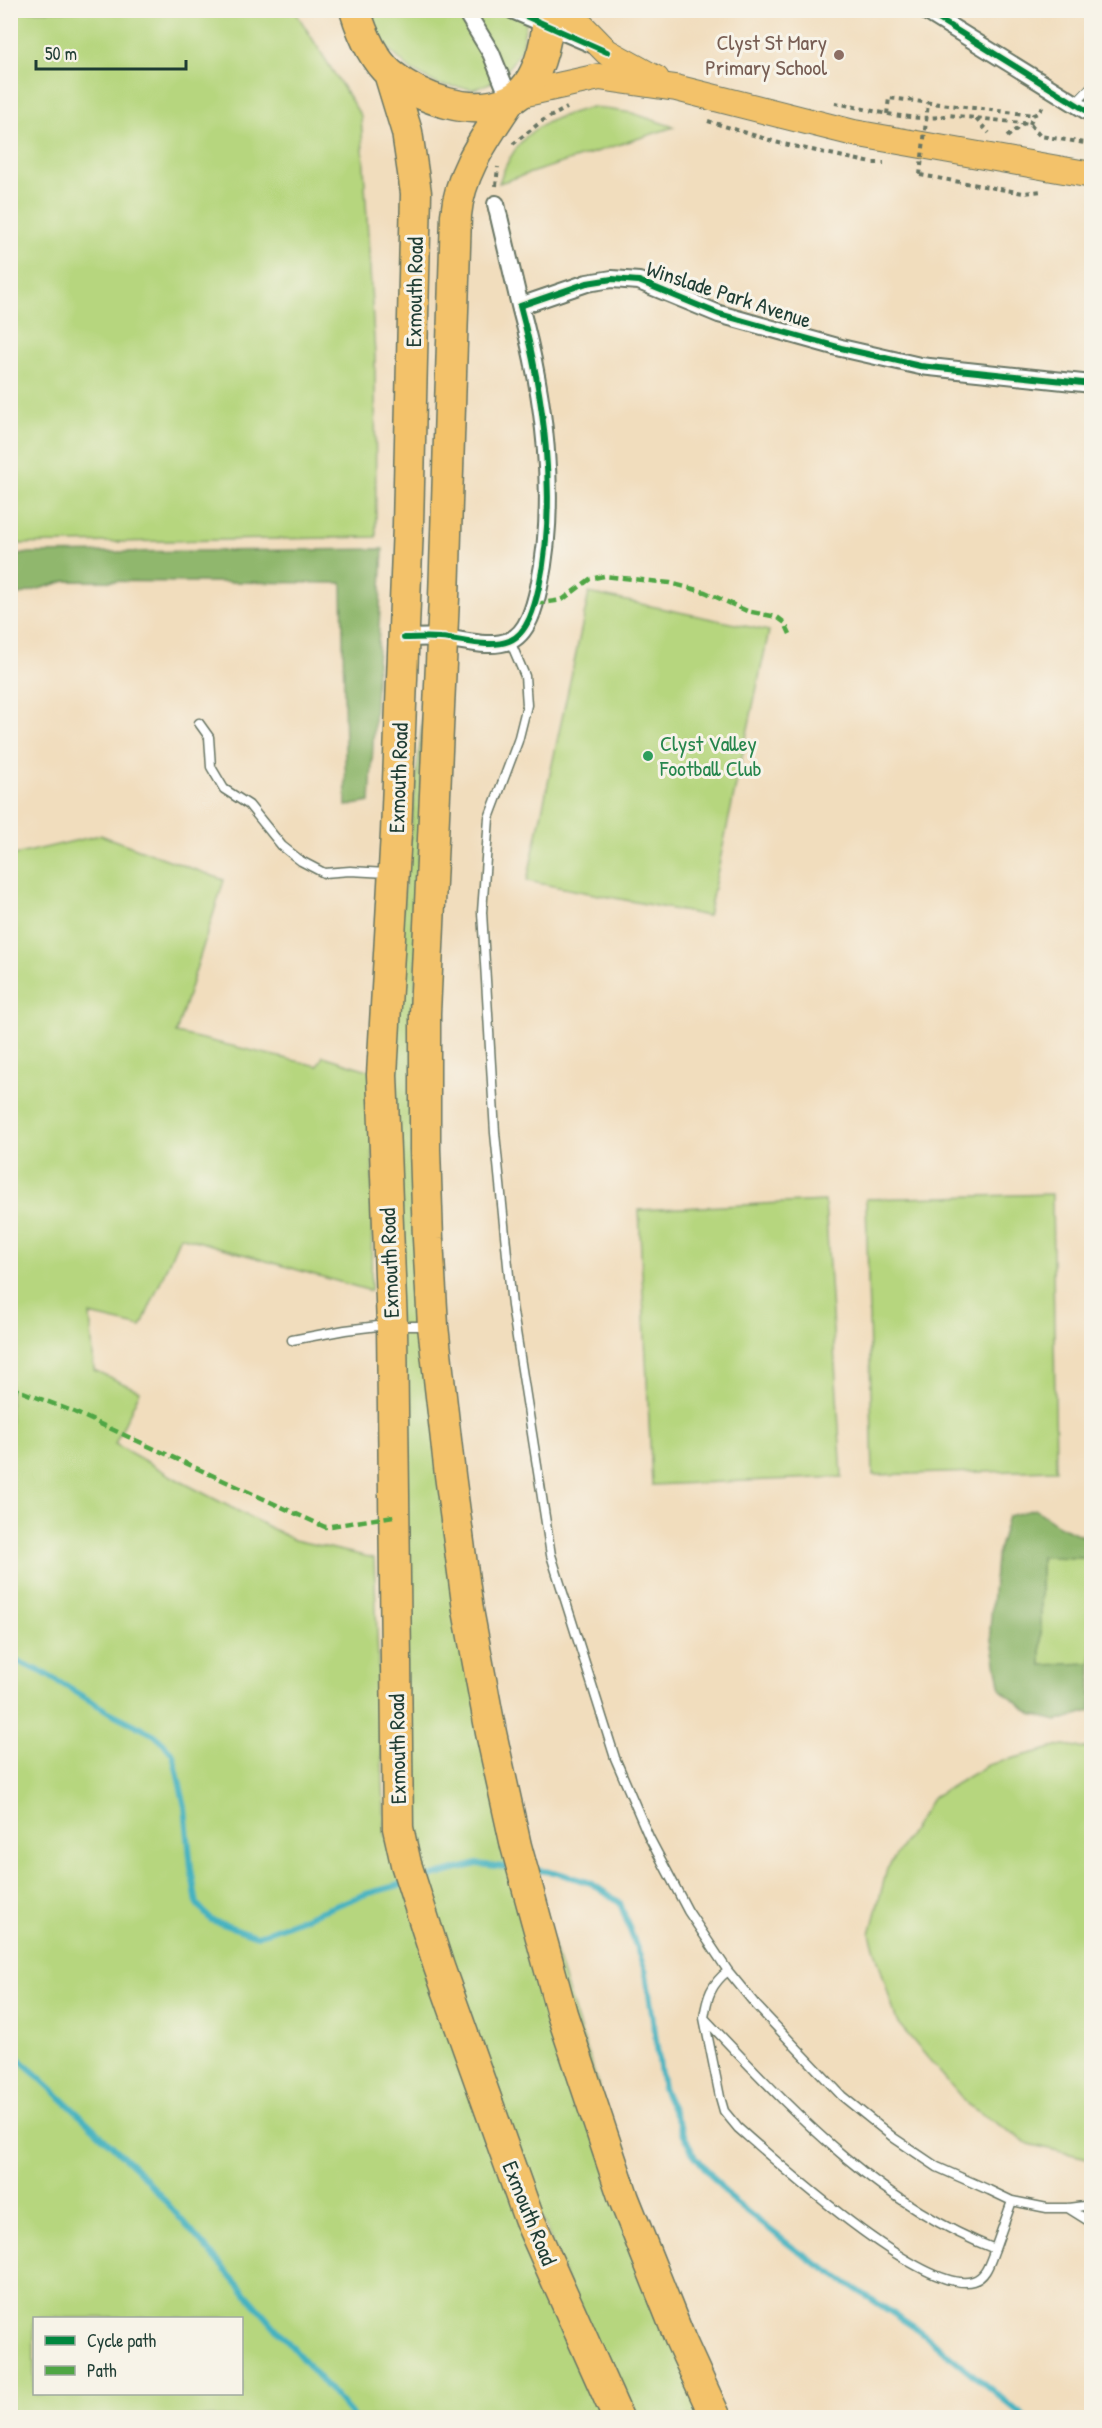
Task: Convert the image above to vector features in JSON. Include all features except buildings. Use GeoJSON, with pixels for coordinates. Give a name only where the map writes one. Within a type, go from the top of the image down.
{"type":"FeatureCollection","features":[{"type":"Feature","properties":{"kind":"highway","name":"Exmouth Road"},"geometry":{"type":"LineString","coordinates":[[553,15],[539,64],[471,160],[458,196],[425,1013],[425,1149],[433,1326],[468,1610],[516,1846],[562,2014],[620,2188],[680,2339],[716,2418]]}},
{"type":"Feature","properties":{"kind":"highway"},"geometry":{"type":"LineString","coordinates":[[355,17],[372,51],[389,73],[410,88],[437,102],[463,106],[489,105],[513,98]]}},
{"type":"Feature","properties":{"kind":"highway","name":"Exmouth Road"},"geometry":{"type":"LineString","coordinates":[[389,73],[407,132],[416,194],[404,638],[382,1075],[392,1326],[397,1817],[406,1864],[439,1967],[529,2219],[618,2418]]}},
{"type":"Feature","properties":{"kind":"main road"},"geometry":{"type":"LineString","coordinates":[[553,15],[630,66],[676,88]]}},
{"type":"Feature","properties":{"kind":"main road"},"geometry":{"type":"LineString","coordinates":[[513,98],[599,78],[676,88],[854,133],[1092,175]]}},
{"type":"Feature","properties":{"kind":"street"},"geometry":{"type":"LineString","coordinates":[[465,10],[491,52],[513,98]]}},
{"type":"Feature","properties":{"kind":"street"},"geometry":{"type":"LineString","coordinates":[[512,10],[553,15]]}},
{"type":"Feature","properties":{"kind":"street"},"geometry":{"type":"LineString","coordinates":[[924,10],[1092,114]]}},
{"type":"Feature","properties":{"kind":"street"},"geometry":{"type":"LineString","coordinates":[[404,638],[441,638],[494,644],[510,641],[525,627],[535,604],[545,555],[549,495],[540,410],[527,330],[496,204]]}},
{"type":"Feature","properties":{"kind":"street","name":"Winslade Park Avenue"},"geometry":{"type":"LineString","coordinates":[[520,306],[587,283],[612,279],[639,281],[719,314],[841,348],[920,366],[1092,384]]}},
{"type":"Feature","properties":{"kind":"lane"},"geometry":{"type":"LineString","coordinates":[[1075,104],[1092,86]]}},
{"type":"Feature","properties":{"kind":"lane"},"geometry":{"type":"LineString","coordinates":[[510,641],[525,676],[527,705],[518,741],[489,818],[483,912],[495,1133],[512,1306],[551,1556],[619,1768],[649,1836],[688,1911],[728,1971],[755,2004],[842,2096],[894,2138],[937,2167],[1012,2200],[1047,2208],[1092,2205]]}},
{"type":"Feature","properties":{"kind":"lane"},"geometry":{"type":"LineString","coordinates":[[199,723],[209,737],[211,767],[224,789],[249,805],[282,846],[301,861],[324,873],[350,871],[393,873]]}},
{"type":"Feature","properties":{"kind":"lane"},"geometry":{"type":"LineString","coordinates":[[292,1340],[345,1330],[392,1326],[433,1326]]}},
{"type":"Feature","properties":{"kind":"lane"},"geometry":{"type":"LineString","coordinates":[[728,1971],[716,1980],[711,1988],[704,2018],[724,2111],[738,2128],[837,2213],[873,2240],[932,2273],[958,2282],[972,2282],[982,2277],[995,2249],[1012,2200]]}},
{"type":"Feature","properties":{"kind":"lane"},"geometry":{"type":"LineString","coordinates":[[704,2018],[806,2125],[858,2169],[941,2224],[995,2249]]}},
{"type":"Feature","properties":{"kind":"lane"},"geometry":{"type":"LineString","coordinates":[[1068,2208],[1092,2223]]}},
{"type":"Feature","properties":{"kind":"path"},"geometry":{"type":"LineString","coordinates":[[887,114],[889,98],[1033,115],[1038,113],[1055,90]]}},
{"type":"Feature","properties":{"kind":"path"},"geometry":{"type":"LineString","coordinates":[[829,102],[887,114],[937,118],[949,115],[1024,123],[1030,124],[1040,136],[1092,144]]}},
{"type":"Feature","properties":{"kind":"path"},"geometry":{"type":"LineString","coordinates":[[928,103],[920,175],[1023,192],[1042,191]]}},
{"type":"Feature","properties":{"kind":"path"},"geometry":{"type":"LineString","coordinates":[[506,152],[528,130],[570,107]]}},
{"type":"Feature","properties":{"kind":"path"},"geometry":{"type":"LineString","coordinates":[[1030,124],[1033,115]]}},
{"type":"Feature","properties":{"kind":"path"},"geometry":{"type":"LineString","coordinates":[[975,118],[992,136]]}},
{"type":"Feature","properties":{"kind":"path"},"geometry":{"type":"LineString","coordinates":[[707,121],[779,143],[872,163],[892,163]]}},
{"type":"Feature","properties":{"kind":"path"},"geometry":{"type":"LineString","coordinates":[[999,137],[1006,138],[1024,123]]}},
{"type":"Feature","properties":{"kind":"path"},"geometry":{"type":"LineString","coordinates":[[496,204],[499,160]]}},
{"type":"Feature","properties":{"kind":"path"},"geometry":{"type":"LineString","coordinates":[[913,163],[925,165]]}},
{"type":"Feature","properties":{"kind":"path"},"geometry":{"type":"LineString","coordinates":[[1018,186],[1052,192]]}},
{"type":"Feature","properties":{"kind":"green space"},"geometry":{"type":"Polygon","coordinates":[[[10,11],[295,11],[361,116],[375,356],[376,537],[11,544],[10,11]]]}},
{"type":"Feature","properties":{"kind":"green space"},"geometry":{"type":"Polygon","coordinates":[[[370,11],[525,11],[526,23],[521,50],[501,79],[474,89],[439,85],[411,70],[384,45],[370,11]]]}},
{"type":"Feature","properties":{"kind":"green space"},"geometry":{"type":"Polygon","coordinates":[[[592,107],[632,113],[674,127],[499,183],[514,151],[533,131],[558,117],[592,107]]]}},
{"type":"Feature","properties":{"kind":"green space"},"geometry":{"type":"Polygon","coordinates":[[[383,549],[370,802],[346,806],[342,583],[66,581],[11,597],[11,556],[30,553],[383,549]]]}},
{"type":"Feature","properties":{"kind":"green space","name":"Clyst Valley Football Club"},"geometry":{"type":"Polygon","coordinates":[[[589,593],[769,631],[708,916],[527,881],[589,593]]]}},
{"type":"Feature","properties":{"kind":"green space"},"geometry":{"type":"Polygon","coordinates":[[[423,716],[413,1090],[477,1706],[704,2417],[629,2417],[571,2292],[510,2135],[407,1828],[393,993],[423,716]]]}},
{"type":"Feature","properties":{"kind":"green space"},"geometry":{"type":"Polygon","coordinates":[[[100,835],[224,880],[176,1033],[318,1066],[323,1056],[374,1072],[371,1291],[180,1236],[141,1327],[90,1315],[94,1370],[140,1391],[115,1444],[180,1481],[294,1540],[374,1558],[385,1834],[606,2417],[11,2417],[10,856],[100,835]]]}},
{"type":"Feature","properties":{"kind":"green space"},"geometry":{"type":"Polygon","coordinates":[[[1052,1194],[1056,1470],[873,1475],[866,1199],[1052,1194]]]}},
{"type":"Feature","properties":{"kind":"green space"},"geometry":{"type":"Polygon","coordinates":[[[825,1201],[842,1477],[652,1485],[639,1210],[825,1201]]]}},
{"type":"Feature","properties":{"kind":"green space"},"geometry":{"type":"Polygon","coordinates":[[[1035,1509],[1060,1526],[1087,1538],[1091,1550],[1086,1558],[1041,1557],[1041,1665],[1091,1663],[1091,1711],[1057,1721],[1032,1714],[1001,1690],[990,1629],[996,1558],[1008,1516],[1035,1509]]]}},
{"type":"Feature","properties":{"kind":"green space"},"geometry":{"type":"Polygon","coordinates":[[[1041,1557],[1091,1558],[1091,1663],[1041,1666],[1041,1557]]]}},
{"type":"Feature","properties":{"kind":"green space"},"geometry":{"type":"Polygon","coordinates":[[[1064,1745],[1091,1749],[1091,2159],[1029,2144],[968,2105],[897,2022],[870,1934],[887,1869],[933,1797],[988,1765],[1064,1745]]]}},
{"type":"Feature","properties":{"kind":"waterway"},"geometry":{"type":"LineString","coordinates":[[10,1658],[42,1672],[109,1712],[155,1735],[173,1754],[185,1807],[197,1904],[211,1920],[257,1936],[366,1894],[403,1884]]}},
{"type":"Feature","properties":{"kind":"waterway"},"geometry":{"type":"LineString","coordinates":[[418,1880],[477,1864],[514,1868]]}},
{"type":"Feature","properties":{"kind":"waterway"},"geometry":{"type":"LineString","coordinates":[[533,1870],[554,1872],[591,1883],[620,1903],[646,1973],[663,2088],[692,2152],[731,2199],[796,2250],[917,2329],[1026,2418]]}},
{"type":"Feature","properties":{"kind":"waterway"},"geometry":{"type":"LineString","coordinates":[[10,2050],[139,2171],[354,2418]]}},
{"type":"Feature","properties":{"kind":"marked path"},"geometry":{"type":"LineString","coordinates":[[535,604],[562,600],[590,579],[604,576],[670,583],[705,592],[747,611],[777,617],[785,623],[790,634]]}},
{"type":"Feature","properties":{"kind":"marked path"},"geometry":{"type":"LineString","coordinates":[[10,1387],[72,1411],[325,1527],[394,1516]]}},
{"type":"Feature","properties":{"kind":"cycle path"},"geometry":{"type":"LineString","coordinates":[[512,10],[607,52]]}},
{"type":"Feature","properties":{"kind":"cycle path"},"geometry":{"type":"LineString","coordinates":[[924,10],[1092,114]]}},
{"type":"Feature","properties":{"kind":"cycle path"},"geometry":{"type":"LineString","coordinates":[[404,638],[436,638],[483,644],[501,643],[509,641],[521,632],[533,610],[545,553],[548,482],[542,410],[520,306],[587,283],[612,279],[639,281],[719,314],[841,348],[920,366],[1092,384]]}},
{"type":"Feature","properties":{"kind":"place","name":"Clyst St Mary Primary School"},"geometry":{"type":"Point","coordinates":[839,55]}},
{"type":"Feature","properties":{"kind":"place","name":"Clyst Valley Football Club"},"geometry":{"type":"Point","coordinates":[648,756]}}]}
